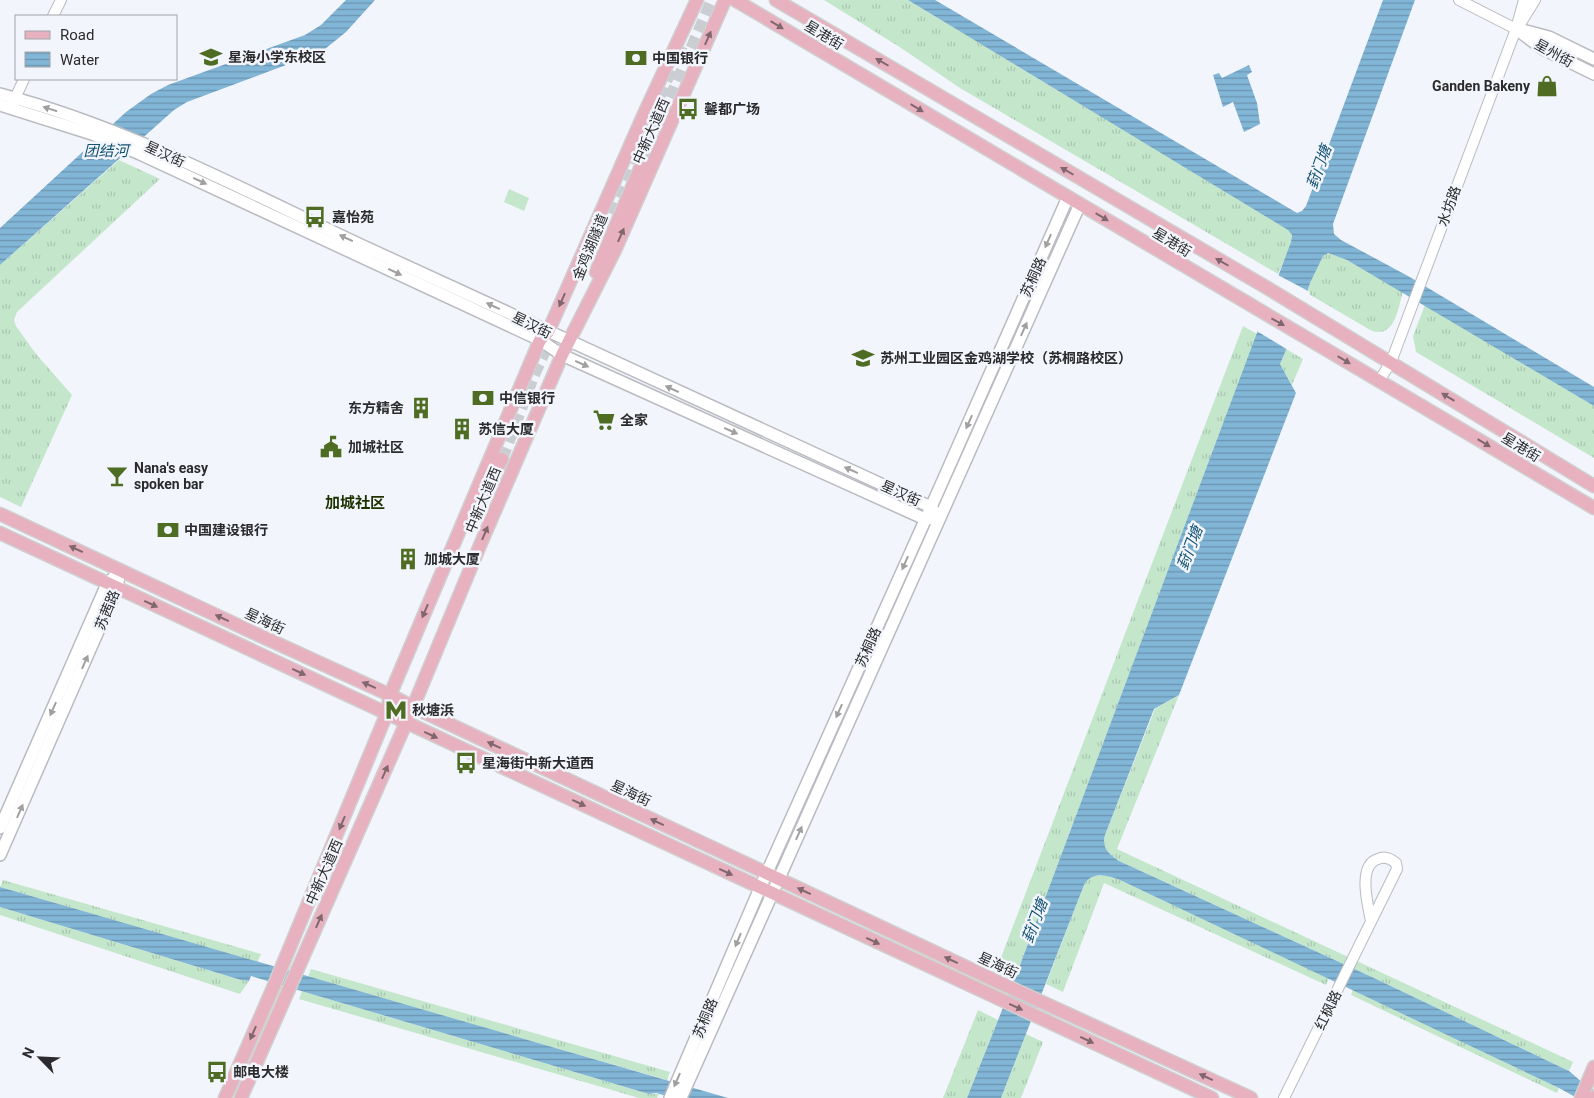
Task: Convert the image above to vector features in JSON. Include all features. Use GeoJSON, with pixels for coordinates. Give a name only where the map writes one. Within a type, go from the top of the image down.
{"type":"FeatureCollection","features":[{"type":"Feature","properties":{"kind":"main road","name":"中新大道西"},"geometry":{"type":"LineString","coordinates":[[225,1098],[273,988],[387,713],[390,695],[434,589],[544,336],[697,0]]}},
{"type":"Feature","properties":{"kind":"main road","name":"中新大道西"},"geometry":{"type":"LineString","coordinates":[[241,1098],[413,707],[562,355],[615,250],[725,0]]}},
{"type":"Feature","properties":{"kind":"main road","name":"星港街"},"geometry":{"type":"LineString","coordinates":[[735,0],[1594,508]]}},
{"type":"Feature","properties":{"kind":"main road","name":"星港街"},"geometry":{"type":"LineString","coordinates":[[776,0],[1264,286],[1594,486]]}},
{"type":"Feature","properties":{"kind":"main road","name":"星州街"},"geometry":{"type":"LineString","coordinates":[[1516,29],[1549,37],[1594,59]]}},
{"type":"Feature","properties":{"kind":"main road","name":"星州街"},"geometry":{"type":"LineString","coordinates":[[1516,29],[1543,49],[1594,74]]}},
{"type":"Feature","properties":{"kind":"main road","name":"星汉街"},"geometry":{"type":"LineString","coordinates":[[0,94],[9,104],[94,129],[142,149],[544,336],[569,342],[931,506],[940,518]]}},
{"type":"Feature","properties":{"kind":"main road","name":"金鸡湖隧道"},"geometry":{"type":"LineString","coordinates":[[569,342],[610,236],[642,164]]}},
{"type":"Feature","properties":{"kind":"main road","name":"苏桐路"},"geometry":{"type":"LineString","coordinates":[[773,876],[868,646],[1068,197]]}},
{"type":"Feature","properties":{"kind":"main road","name":"苏桐路"},"geometry":{"type":"LineString","coordinates":[[670,1098],[690,1065],[766,891],[880,650],[1080,204]]}},
{"type":"Feature","properties":{"kind":"main road"},"geometry":{"type":"LineString","coordinates":[[1059,218],[1071,223]]}},
{"type":"Feature","properties":{"kind":"main road","name":"星汉街"},"geometry":{"type":"LineString","coordinates":[[544,336],[562,355],[925,519],[940,518]]}},
{"type":"Feature","properties":{"kind":"main road"},"geometry":{"type":"LineString","coordinates":[[982,392],[994,397]]}},
{"type":"Feature","properties":{"kind":"main road"},"geometry":{"type":"LineString","coordinates":[[774,450],[779,438]]}},
{"type":"Feature","properties":{"kind":"main road"},"geometry":{"type":"LineString","coordinates":[[434,589],[502,459]]}},
{"type":"Feature","properties":{"kind":"main road","name":"星海街"},"geometry":{"type":"LineString","coordinates":[[0,514],[390,695],[996,981],[1251,1098]]}},
{"type":"Feature","properties":{"kind":"main road"},"geometry":{"type":"LineString","coordinates":[[0,533],[1212,1098]]}},
{"type":"Feature","properties":{"kind":"main road","name":"苏茜路"},"geometry":{"type":"LineString","coordinates":[[0,828],[120,570]]}},
{"type":"Feature","properties":{"kind":"main road","name":"苏茜路"},"geometry":{"type":"LineString","coordinates":[[0,855],[112,586]]}},
{"type":"Feature","properties":{"kind":"main road"},"geometry":{"type":"LineString","coordinates":[[868,646],[880,650]]}},
{"type":"Feature","properties":{"kind":"main road","name":"苏桐路"},"geometry":{"type":"LineString","coordinates":[[681,1098],[690,1065]]}},
{"type":"Feature","properties":{"kind":"main road"},"geometry":{"type":"LineString","coordinates":[[1581,1098],[1594,1067]]}},
{"type":"Feature","properties":{"kind":"street"},"geometry":{"type":"LineString","coordinates":[[54,15],[61,0]]}},
{"type":"Feature","properties":{"kind":"street","name":"星州街"},"geometry":{"type":"LineString","coordinates":[[1459,0],[1516,29]]}},
{"type":"Feature","properties":{"kind":"street","name":"水坊路"},"geometry":{"type":"LineString","coordinates":[[1379,381],[1391,362],[1516,29],[1524,0]]}},
{"type":"Feature","properties":{"kind":"street","name":"水坊路"},"geometry":{"type":"LineString","coordinates":[[1516,29],[1534,0]]}},
{"type":"Feature","properties":{"kind":"street"},"geometry":{"type":"LineString","coordinates":[[9,104],[23,80]]}},
{"type":"Feature","properties":{"kind":"street","name":"红枫路"},"geometry":{"type":"LineString","coordinates":[[1284,1098],[1397,869],[1396,864],[1388,859],[1374,860],[1366,874],[1366,898],[1371,921]]}},
{"type":"Feature","properties":{"kind":"green space"},"geometry":{"type":"Polygon","coordinates":[[[824,0],[908,0],[1291,231],[1290,246],[1278,274],[960,88],[898,46],[824,0]]]}},
{"type":"Feature","properties":{"kind":"green space"},"geometry":{"type":"Polygon","coordinates":[[[119,160],[160,179],[17,312],[14,320],[16,326],[36,354],[72,395],[21,507],[0,497],[0,265],[119,160]]]}},
{"type":"Feature","properties":{"kind":"green space"},"geometry":{"type":"Polygon","coordinates":[[[509,189],[529,198],[524,211],[504,202],[509,189]]]}},
{"type":"Feature","properties":{"kind":"green space"},"geometry":{"type":"Polygon","coordinates":[[[1328,253],[1347,260],[1403,292],[1391,326],[1380,332],[1372,331],[1307,293],[1317,265],[1328,253]]]}},
{"type":"Feature","properties":{"kind":"green space"},"geometry":{"type":"Polygon","coordinates":[[[1425,305],[1594,406],[1594,458],[1416,352],[1413,336],[1425,305]]]}},
{"type":"Feature","properties":{"kind":"green space"},"geometry":{"type":"Polygon","coordinates":[[[1243,326],[1257,334],[1018,970],[1000,960],[1243,326]]]}},
{"type":"Feature","properties":{"kind":"green space"},"geometry":{"type":"Polygon","coordinates":[[[1286,349],[1303,359],[1292,385],[1280,364],[1286,349]]]}},
{"type":"Feature","properties":{"kind":"green space"},"geometry":{"type":"Polygon","coordinates":[[[1179,695],[1117,849],[1573,1062],[1569,1071],[1374,978],[1119,861],[1110,853],[1104,844],[1105,835],[1155,709],[1179,695]]]}},
{"type":"Feature","properties":{"kind":"green space"},"geometry":{"type":"Polygon","coordinates":[[[1095,875],[1109,876],[1120,880],[1329,978],[1326,985],[1104,883],[1063,992],[1046,984],[1084,885],[1088,879],[1095,875]]]}},
{"type":"Feature","properties":{"kind":"green space"},"geometry":{"type":"Polygon","coordinates":[[[3,880],[261,954],[257,963],[0,887],[3,880]]]}},
{"type":"Feature","properties":{"kind":"green space"},"geometry":{"type":"Polygon","coordinates":[[[0,907],[249,981],[240,994],[0,915],[0,907]]]}},
{"type":"Feature","properties":{"kind":"green space"},"geometry":{"type":"Polygon","coordinates":[[[311,969],[670,1072],[667,1080],[308,977],[311,969]]]}},
{"type":"Feature","properties":{"kind":"green space"},"geometry":{"type":"Polygon","coordinates":[[[1353,989],[1559,1088],[1557,1093],[1351,995],[1353,989]]]}},
{"type":"Feature","properties":{"kind":"green space"},"geometry":{"type":"Polygon","coordinates":[[[302,991],[649,1094],[659,1094],[657,1098],[639,1098],[299,999],[302,991]]]}},
{"type":"Feature","properties":{"kind":"green space"},"geometry":{"type":"Polygon","coordinates":[[[978,1010],[998,1020],[967,1098],[943,1098],[978,1010]]]}},
{"type":"Feature","properties":{"kind":"green space"},"geometry":{"type":"Polygon","coordinates":[[[1026,1034],[1043,1042],[1021,1098],[1001,1098],[1026,1034]]]}},
{"type":"Feature","properties":{"kind":"water","name":"团结河"},"geometry":{"type":"Polygon","coordinates":[[[346,0],[375,0],[346,32],[325,49],[187,102],[174,110],[0,265],[0,228],[126,112],[151,94],[168,85],[305,35],[321,25],[346,0]]]}},
{"type":"Feature","properties":{"kind":"water","name":"葑门塘"},"geometry":{"type":"Polygon","coordinates":[[[908,0],[935,0],[1297,213],[1306,206],[1383,0],[1415,0],[1333,224],[1334,234],[1341,240],[1408,276],[1594,387],[1594,406],[1347,260],[1328,253],[1323,256],[1310,283],[1295,329],[1280,364],[1296,393],[1179,695],[1154,709],[1105,835],[1104,844],[1110,854],[1119,861],[1374,978],[1569,1071],[1594,1090],[1594,1098],[1577,1098],[1120,880],[1100,875],[1091,878],[1084,885],[1001,1098],[967,1098],[1020,965],[1291,242],[1292,235],[1288,230],[908,0]]]}},
{"type":"Feature","properties":{"kind":"water"},"geometry":{"type":"Polygon","coordinates":[[[1249,65],[1252,72],[1247,75],[1257,103],[1260,124],[1244,132],[1233,102],[1223,107],[1213,75],[1219,73],[1222,78],[1249,65]]]}},
{"type":"Feature","properties":{"kind":"water"},"geometry":{"type":"Polygon","coordinates":[[[0,887],[728,1098],[674,1098],[656,1093],[649,1094],[251,976],[249,981],[241,980],[0,907],[0,887]]]}},
{"type":"Feature","properties":{"kind":"pier"},"geometry":{"type":"Polygon","coordinates":[[[1276,274],[1310,292],[1288,350],[1255,330],[1276,274]]]}},
{"type":"Feature","properties":{"kind":"tunnel"},"geometry":{"type":"LineString","coordinates":[[642,164],[712,0]]}},
{"type":"Feature","properties":{"kind":"tunnel"},"geometry":{"type":"LineString","coordinates":[[607,212],[682,46]]}},
{"type":"Feature","properties":{"kind":"tunnel"},"geometry":{"type":"LineString","coordinates":[[502,459],[533,377],[552,335]]}},
{"type":"Feature","properties":{"kind":"place","name":"星海小学东校区"},"geometry":{"type":"Point","coordinates":[211,57]}},
{"type":"Feature","properties":{"kind":"place","name":"中国银行"},"geometry":{"type":"Point","coordinates":[636,58]}},
{"type":"Feature","properties":{"kind":"place","name":"Ganden Bakeny"},"geometry":{"type":"Point","coordinates":[1547,86]}},
{"type":"Feature","properties":{"kind":"place","name":"馨都广场"},"geometry":{"type":"Point","coordinates":[688,109]}},
{"type":"Feature","properties":{"kind":"place","name":"嘉怡苑"},"geometry":{"type":"Point","coordinates":[315,217]}},
{"type":"Feature","properties":{"kind":"place","name":"苏州工业园区金鸡湖学校（苏桐路校区）"},"geometry":{"type":"Point","coordinates":[863,358]}},
{"type":"Feature","properties":{"kind":"place","name":"中信银行"},"geometry":{"type":"Point","coordinates":[483,398]}},
{"type":"Feature","properties":{"kind":"place","name":"东方精舍"},"geometry":{"type":"Point","coordinates":[421,408]}},
{"type":"Feature","properties":{"kind":"place","name":"全家"},"geometry":{"type":"Point","coordinates":[604,420]}},
{"type":"Feature","properties":{"kind":"place","name":"苏信大厦"},"geometry":{"type":"Point","coordinates":[462,429]}},
{"type":"Feature","properties":{"kind":"place","name":"加城社区"},"geometry":{"type":"Point","coordinates":[331,447]}},
{"type":"Feature","properties":{"kind":"place","name":"Nana's easy spoken bar"},"geometry":{"type":"Point","coordinates":[117,476]}},
{"type":"Feature","properties":{"kind":"place","name":"中国建设银行"},"geometry":{"type":"Point","coordinates":[168,530]}},
{"type":"Feature","properties":{"kind":"place","name":"加城大厦"},"geometry":{"type":"Point","coordinates":[408,559]}},
{"type":"Feature","properties":{"kind":"place","name":"秋塘浜"},"geometry":{"type":"Point","coordinates":[396,710]}},
{"type":"Feature","properties":{"kind":"place","name":"星海街中新大道西"},"geometry":{"type":"Point","coordinates":[466,763]}},
{"type":"Feature","properties":{"kind":"place","name":"邮电大楼"},"geometry":{"type":"Point","coordinates":[217,1072]}},
{"type":"Feature","properties":{"kind":"district","name":"加城社区"},"geometry":{"type":"Point","coordinates":[355,503]}}]}
